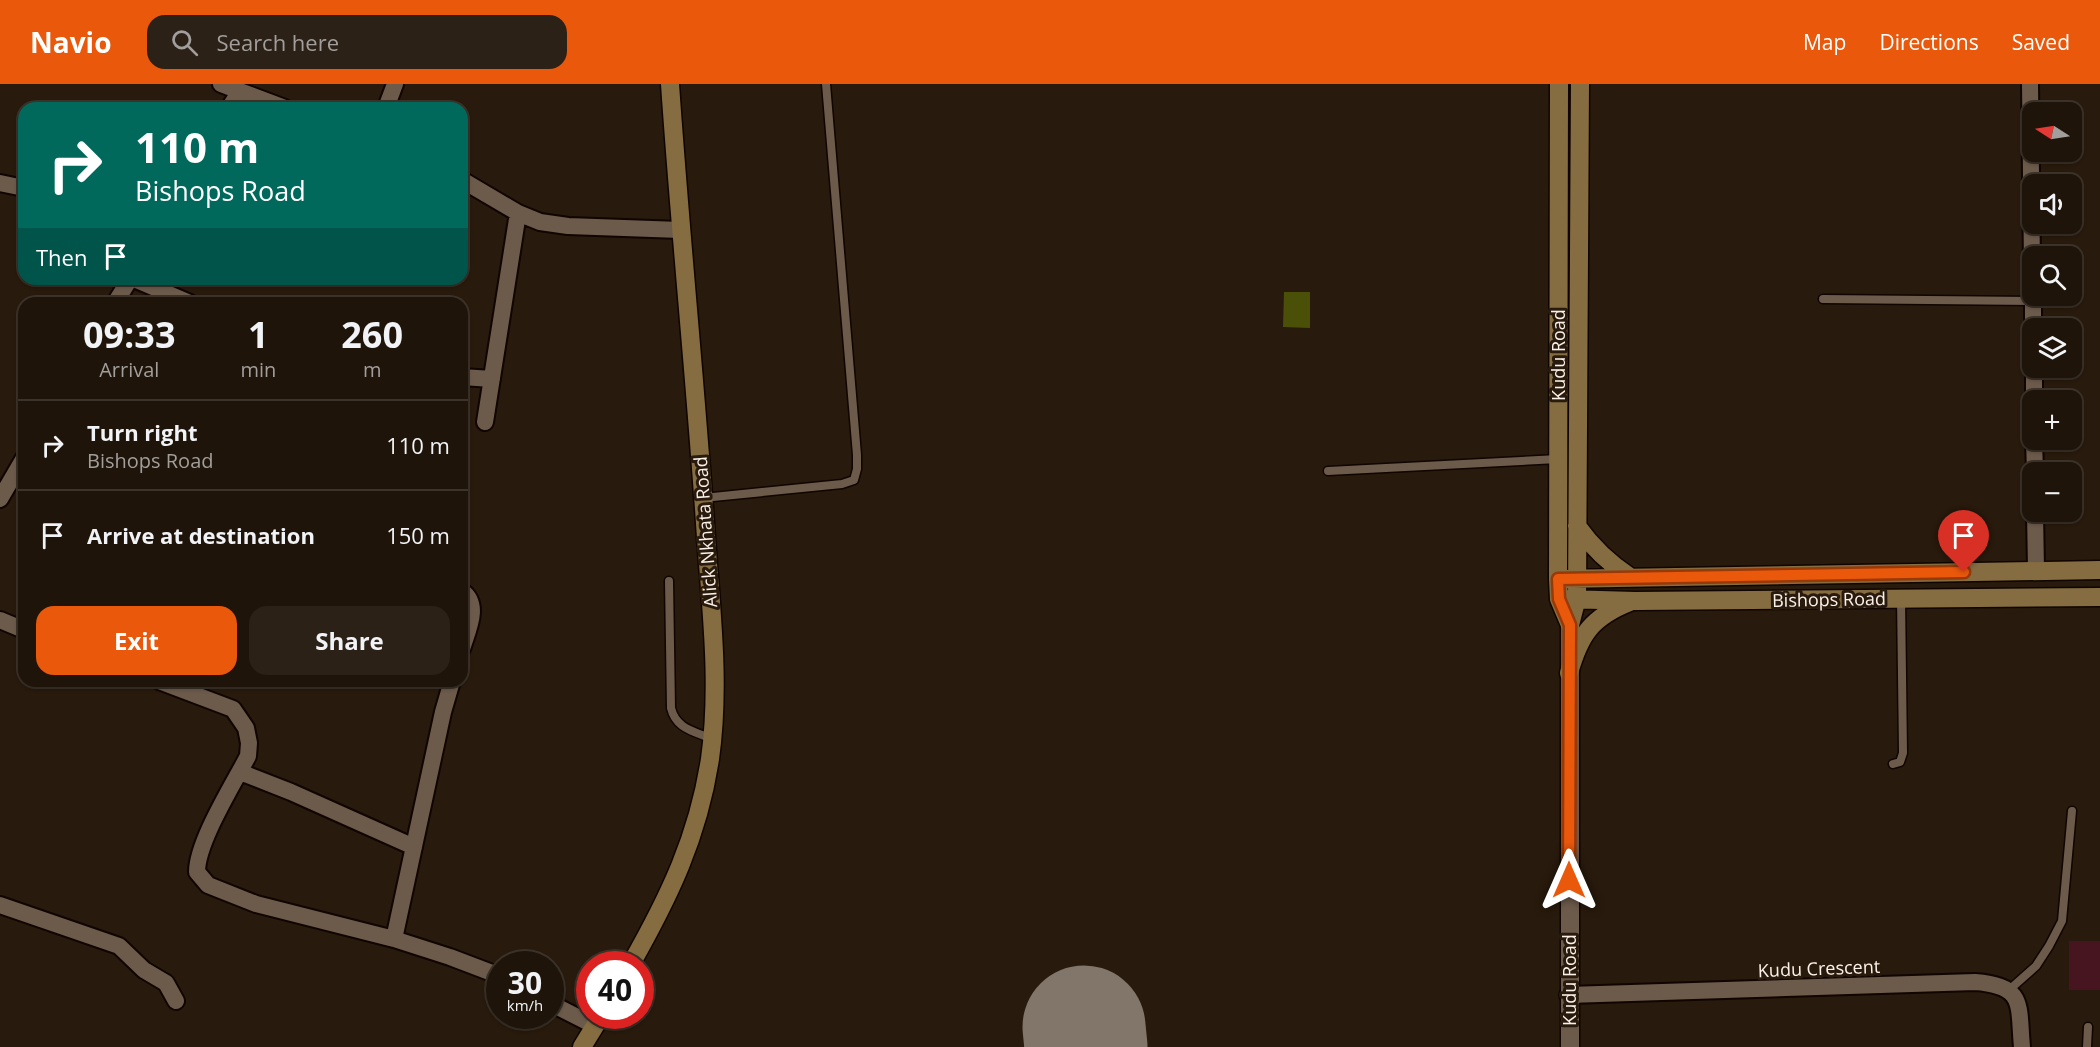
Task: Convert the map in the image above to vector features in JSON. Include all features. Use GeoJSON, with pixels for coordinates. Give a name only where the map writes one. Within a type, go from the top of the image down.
{"type":"FeatureCollection","features":[{"type":"Feature","properties":{"kind":"main road","name":"Alick Nkhata Road"},"geometry":{"type":"LineString","coordinates":[[639,951],[653,928],[683,861],[703,793],[712,739],[714,659],[670,84]]}},
{"type":"Feature","properties":{"kind":"main road","name":"Kudu Road"},"geometry":{"type":"LineString","coordinates":[[1559,84],[1558,579],[1559,599],[1570,625]]}},
{"type":"Feature","properties":{"kind":"main road","name":"Kudu Road"},"geometry":{"type":"LineString","coordinates":[[1570,625],[1577,598],[1578,578],[1580,84]]}},
{"type":"Feature","properties":{"kind":"main road"},"geometry":{"type":"LineString","coordinates":[[1577,525],[1591,545],[1609,563],[1630,577]]}},
{"type":"Feature","properties":{"kind":"main road","name":"Bishops Road"},"geometry":{"type":"LineString","coordinates":[[1558,579],[2100,570]]}},
{"type":"Feature","properties":{"kind":"main road","name":"Bishops Road"},"geometry":{"type":"LineString","coordinates":[[1559,599],[1635,601],[2100,597]]}},
{"type":"Feature","properties":{"kind":"main road"},"geometry":{"type":"LineString","coordinates":[[1569,673],[1576,648],[1590,626],[1611,610],[1635,601]]}},
{"type":"Feature","properties":{"kind":"main road"},"geometry":{"type":"LineString","coordinates":[[582,1047],[593,1029]]}},
{"type":"Feature","properties":{"kind":"street"},"geometry":{"type":"LineString","coordinates":[[221,84],[269,102]]}},
{"type":"Feature","properties":{"kind":"street"},"geometry":{"type":"LineString","coordinates":[[388,102],[394,84]]}},
{"type":"Feature","properties":{"kind":"street"},"geometry":{"type":"LineString","coordinates":[[2030,84],[2032,246]]}},
{"type":"Feature","properties":{"kind":"street"},"geometry":{"type":"LineString","coordinates":[[233,102],[240,91]]}},
{"type":"Feature","properties":{"kind":"street"},"geometry":{"type":"LineString","coordinates":[[0,183],[18,187]]}},
{"type":"Feature","properties":{"kind":"street"},"geometry":{"type":"LineString","coordinates":[[468,184],[518,213],[540,222],[568,226],[680,230]]}},
{"type":"Feature","properties":{"kind":"street"},"geometry":{"type":"LineString","coordinates":[[485,422],[518,213]]}},
{"type":"Feature","properties":{"kind":"street"},"geometry":{"type":"LineString","coordinates":[[146,285],[176,297]]}},
{"type":"Feature","properties":{"kind":"street"},"geometry":{"type":"LineString","coordinates":[[468,377],[492,379]]}},
{"type":"Feature","properties":{"kind":"street"},"geometry":{"type":"LineString","coordinates":[[0,499],[18,468]]}},
{"type":"Feature","properties":{"kind":"street"},"geometry":{"type":"LineString","coordinates":[[2035,522],[2036,570]]}},
{"type":"Feature","properties":{"kind":"street"},"geometry":{"type":"LineString","coordinates":[[468,595],[472,603],[472,613],[468,627]]}},
{"type":"Feature","properties":{"kind":"street"},"geometry":{"type":"LineString","coordinates":[[0,621],[18,628]]}},
{"type":"Feature","properties":{"kind":"street","name":"Kudu Road"},"geometry":{"type":"LineString","coordinates":[[1570,625],[1568,995],[1570,1047]]}},
{"type":"Feature","properties":{"kind":"street"},"geometry":{"type":"LineString","coordinates":[[174,687],[233,710],[246,729],[249,743],[248,756],[197,861],[197,873],[208,885],[256,904],[394,939],[486,971]]}},
{"type":"Feature","properties":{"kind":"street"},"geometry":{"type":"LineString","coordinates":[[394,939],[450,687]]}},
{"type":"Feature","properties":{"kind":"street"},"geometry":{"type":"LineString","coordinates":[[240,772],[291,792],[414,847]]}},
{"type":"Feature","properties":{"kind":"street"},"geometry":{"type":"LineString","coordinates":[[0,905],[119,946],[144,970],[166,983],[176,1001]]}},
{"type":"Feature","properties":{"kind":"street","name":"Kudu Crescent"},"geometry":{"type":"LineString","coordinates":[[1568,995],[1976,982],[1996,984],[2009,990]]}},
{"type":"Feature","properties":{"kind":"street"},"geometry":{"type":"LineString","coordinates":[[2009,990],[2018,1001],[2022,1047]]}},
{"type":"Feature","properties":{"kind":"lane"},"geometry":{"type":"LineString","coordinates":[[703,498],[842,484],[854,480],[857,470],[826,84]]}},
{"type":"Feature","properties":{"kind":"lane"},"geometry":{"type":"LineString","coordinates":[[1823,299],[2022,298]]}},
{"type":"Feature","properties":{"kind":"lane"},"geometry":{"type":"LineString","coordinates":[[1328,471],[1558,459]]}},
{"type":"Feature","properties":{"kind":"lane"},"geometry":{"type":"LineString","coordinates":[[669,581],[673,718],[681,725],[712,739]]}},
{"type":"Feature","properties":{"kind":"lane"},"geometry":{"type":"LineString","coordinates":[[1893,764],[1900,762],[1903,753],[1901,598]]}},
{"type":"Feature","properties":{"kind":"lane"},"geometry":{"type":"LineString","coordinates":[[2009,990],[2036,966],[2062,921],[2072,811]]}},
{"type":"Feature","properties":{"kind":"lane"},"geometry":{"type":"LineString","coordinates":[[2087,1047],[2088,1027]]}},
{"type":"Feature","properties":{"kind":"shaded area"},"geometry":{"type":"Polygon","coordinates":[[[1284,292],[1310,292],[1310,328],[1283,327],[1284,292]]]}},
{"type":"Feature","properties":{"kind":"shaded area"},"geometry":{"type":"Polygon","coordinates":[[[2069,941],[2100,941],[2100,990],[2069,990],[2069,941]]]}},
{"type":"Feature","properties":{"kind":"runway"},"geometry":{"type":"LineString","coordinates":[[1084,1027],[1086,1047]]}},
{"type":"Feature","properties":{"kind":"route"},"geometry":{"type":"LineString","coordinates":[[1569,880],[1570,625],[1559,599],[1558,579],[1964,572]]}}]}
